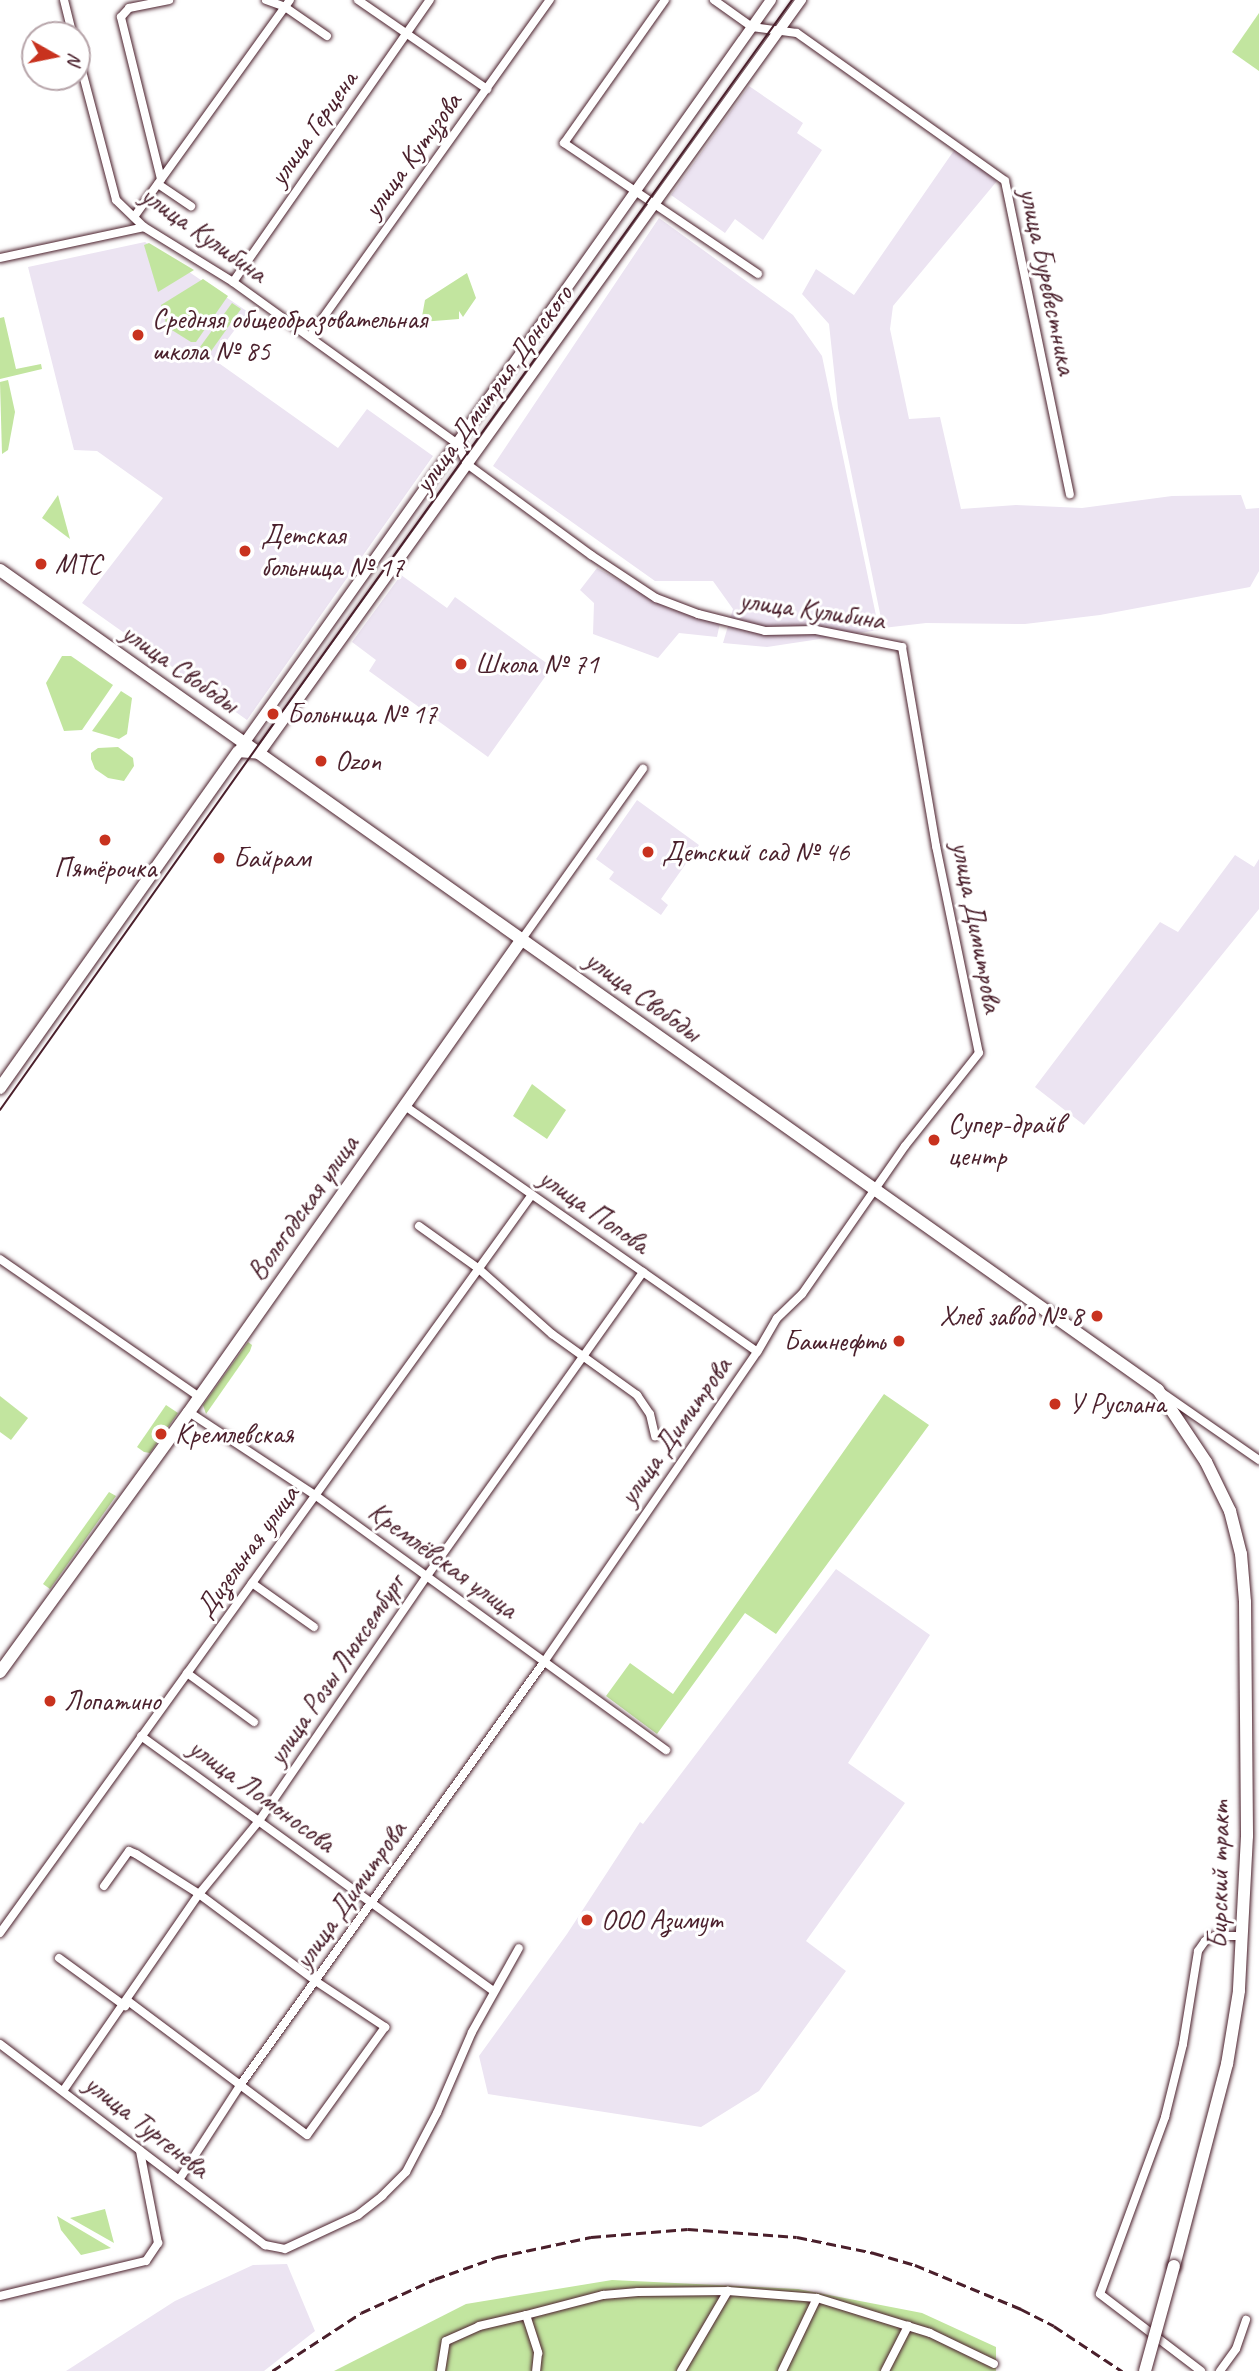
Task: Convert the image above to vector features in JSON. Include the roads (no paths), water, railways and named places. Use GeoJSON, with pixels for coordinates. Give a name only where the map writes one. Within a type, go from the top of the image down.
{"type":"FeatureCollection","features":[{"type":"Feature","properties":{"kind":"main road","name":"улица Свободы"},"geometry":{"type":"LineString","coordinates":[[0,570],[241,748],[259,754],[1158,1390]]}},
{"type":"Feature","properties":{"kind":"main road"},"geometry":{"type":"LineString","coordinates":[[0,1088],[241,748]]}},
{"type":"Feature","properties":{"kind":"main road","name":"Вологодская улица"},"geometry":{"type":"LineString","coordinates":[[0,1672],[189,1412],[522,939]]}},
{"type":"Feature","properties":{"kind":"main road","name":"Бирский тракт"},"geometry":{"type":"LineString","coordinates":[[1145,2371],[1227,2064],[1240,1991],[1247,1836],[1245,1602],[1241,1554],[1236,1530],[1222,1493],[1158,1390]]}},
{"type":"Feature","properties":{"kind":"street"},"geometry":{"type":"LineString","coordinates":[[64,0],[69,21]]}},
{"type":"Feature","properties":{"kind":"street"},"geometry":{"type":"LineString","coordinates":[[169,0],[129,8],[121,17],[160,181],[191,206]]}},
{"type":"Feature","properties":{"kind":"street"},"geometry":{"type":"LineString","coordinates":[[266,0],[287,3],[327,36]]}},
{"type":"Feature","properties":{"kind":"street"},"geometry":{"type":"LineString","coordinates":[[358,0],[487,89]]}},
{"type":"Feature","properties":{"kind":"street","name":"улица Герцена"},"geometry":{"type":"LineString","coordinates":[[233,282],[430,0]]}},
{"type":"Feature","properties":{"kind":"street","name":"улица Кутузова"},"geometry":{"type":"LineString","coordinates":[[310,336],[550,0]]}},
{"type":"Feature","properties":{"kind":"street"},"geometry":{"type":"LineString","coordinates":[[665,0],[565,143],[758,274]]}},
{"type":"Feature","properties":{"kind":"street"},"geometry":{"type":"LineString","coordinates":[[714,0],[752,27]]}},
{"type":"Feature","properties":{"kind":"street","name":"улица Дмитрия Донского"},"geometry":{"type":"LineString","coordinates":[[241,748],[771,0]]}},
{"type":"Feature","properties":{"kind":"street","name":"улица Дмитрия Донского"},"geometry":{"type":"LineString","coordinates":[[259,754],[800,0]]}},
{"type":"Feature","properties":{"kind":"street"},"geometry":{"type":"LineString","coordinates":[[134,217],[287,3]]}},
{"type":"Feature","properties":{"kind":"street","name":"улица Буревестника"},"geometry":{"type":"LineString","coordinates":[[752,27],[797,33],[1005,181],[1070,494]]}},
{"type":"Feature","properties":{"kind":"street","name":"улица Кулибина"},"geometry":{"type":"LineString","coordinates":[[87,91],[116,200],[144,227],[233,282],[458,444]]}},
{"type":"Feature","properties":{"kind":"street"},"geometry":{"type":"LineString","coordinates":[[0,258],[144,227]]}},
{"type":"Feature","properties":{"kind":"street"},"geometry":{"type":"LineString","coordinates":[[458,444],[467,464]]}},
{"type":"Feature","properties":{"kind":"street","name":"улица Кулибина"},"geometry":{"type":"LineString","coordinates":[[467,464],[591,555],[656,598],[698,614],[765,631],[816,630],[902,647]]}},
{"type":"Feature","properties":{"kind":"street","name":"улица Димитрова"},"geometry":{"type":"LineString","coordinates":[[179,2180],[242,2084],[544,1662],[757,1352],[777,1318],[802,1294],[965,1066],[979,1053],[936,846],[902,647]]}},
{"type":"Feature","properties":{"kind":"street","name":"Вологодская улица"},"geometry":{"type":"LineString","coordinates":[[522,939],[643,769]]}},
{"type":"Feature","properties":{"kind":"street","name":"улица Попова"},"geometry":{"type":"LineString","coordinates":[[405,1106],[757,1352]]}},
{"type":"Feature","properties":{"kind":"street","name":"Дизельная улица"},"geometry":{"type":"LineString","coordinates":[[0,1933],[531,1196]]}},
{"type":"Feature","properties":{"kind":"street"},"geometry":{"type":"LineString","coordinates":[[419,1226],[478,1269],[552,1334],[637,1395],[650,1414],[655,1436]]}},
{"type":"Feature","properties":{"kind":"street"},"geometry":{"type":"LineString","coordinates":[[0,1259],[199,1396]]}},
{"type":"Feature","properties":{"kind":"street","name":"улица Розы Люксембург"},"geometry":{"type":"LineString","coordinates":[[63,2091],[199,1894],[260,1821],[427,1576],[643,1272]]}},
{"type":"Feature","properties":{"kind":"street","name":"улица Свободы"},"geometry":{"type":"LineString","coordinates":[[1158,1390],[1259,1460]]}},
{"type":"Feature","properties":{"kind":"street","name":"Кремлёвская улица"},"geometry":{"type":"LineString","coordinates":[[189,1412],[315,1495],[666,1750]]}},
{"type":"Feature","properties":{"kind":"street"},"geometry":{"type":"LineString","coordinates":[[252,1583],[314,1627]]}},
{"type":"Feature","properties":{"kind":"street"},"geometry":{"type":"LineString","coordinates":[[187,1672],[254,1722]]}},
{"type":"Feature","properties":{"kind":"street","name":"улица Ломоносова"},"geometry":{"type":"LineString","coordinates":[[141,1736],[493,1991]]}},
{"type":"Feature","properties":{"kind":"street"},"geometry":{"type":"LineString","coordinates":[[59,1958],[242,2084],[307,2135],[385,2026],[317,1982],[199,1894],[129,1851],[104,1886]]}},
{"type":"Feature","properties":{"kind":"street"},"geometry":{"type":"LineString","coordinates":[[1201,2371],[1100,2294],[1171,2094],[1183,2044],[1198,1951],[1205,1941],[1215,1937],[1243,1936]]}},
{"type":"Feature","properties":{"kind":"street"},"geometry":{"type":"LineString","coordinates":[[493,1991],[519,1948]]}},
{"type":"Feature","properties":{"kind":"street","name":"улица Тургенева"},"geometry":{"type":"LineString","coordinates":[[2,2048],[63,2091],[265,2245],[285,2249],[358,2215],[406,2172],[423,2143],[493,1991]]}},
{"type":"Feature","properties":{"kind":"street"},"geometry":{"type":"LineString","coordinates":[[0,2296],[146,2261],[158,2242],[140,2151]]}},
{"type":"Feature","properties":{"kind":"street"},"geometry":{"type":"LineString","coordinates":[[681,2371],[728,2291]]}},
{"type":"Feature","properties":{"kind":"street"},"geometry":{"type":"LineString","coordinates":[[441,2371],[446,2341],[479,2326],[603,2295],[728,2291],[817,2298],[908,2326],[993,2369]]}},
{"type":"Feature","properties":{"kind":"street"},"geometry":{"type":"LineString","coordinates":[[782,2371],[817,2298]]}},
{"type":"Feature","properties":{"kind":"street"},"geometry":{"type":"LineString","coordinates":[[527,2315],[538,2353],[536,2371]]}},
{"type":"Feature","properties":{"kind":"street"},"geometry":{"type":"LineString","coordinates":[[1220,2371],[1236,2349],[1246,2320]]}},
{"type":"Feature","properties":{"kind":"street"},"geometry":{"type":"LineString","coordinates":[[886,2371],[908,2326]]}},
{"type":"Feature","properties":{"kind":"tram line"},"geometry":{"type":"LineString","coordinates":[[0,1110],[792,0]]}},
{"type":"Feature","properties":{"kind":"railway"},"geometry":{"type":"LineString","coordinates":[[272,2371],[361,2313],[435,2279],[497,2257],[591,2237],[688,2229],[797,2237],[874,2253],[915,2265],[1021,2309],[1054,2326],[1122,2371]]}},
{"type":"Feature","properties":{"kind":"place","name":"Средняя общеобразовательная школа № 85"},"geometry":{"type":"Point","coordinates":[138,335]}},
{"type":"Feature","properties":{"kind":"place","name":"Детская больница № 17"},"geometry":{"type":"Point","coordinates":[245,551]}},
{"type":"Feature","properties":{"kind":"place","name":"МТС"},"geometry":{"type":"Point","coordinates":[41,564]}},
{"type":"Feature","properties":{"kind":"place","name":"Школа № 71"},"geometry":{"type":"Point","coordinates":[461,664]}},
{"type":"Feature","properties":{"kind":"place","name":"Больница № 17"},"geometry":{"type":"Point","coordinates":[273,714]}},
{"type":"Feature","properties":{"kind":"place","name":"Ozon"},"geometry":{"type":"Point","coordinates":[321,761]}},
{"type":"Feature","properties":{"kind":"place","name":"Пятёрочка"},"geometry":{"type":"Point","coordinates":[105,840]}},
{"type":"Feature","properties":{"kind":"place","name":"Детский сад № 46"},"geometry":{"type":"Point","coordinates":[648,852]}},
{"type":"Feature","properties":{"kind":"place","name":"Байрам"},"geometry":{"type":"Point","coordinates":[219,858]}},
{"type":"Feature","properties":{"kind":"place","name":"Супер-драйв центр"},"geometry":{"type":"Point","coordinates":[934,1140]}},
{"type":"Feature","properties":{"kind":"place","name":"Хлеб завод № 8"},"geometry":{"type":"Point","coordinates":[1097,1316]}},
{"type":"Feature","properties":{"kind":"place","name":"Башнефть"},"geometry":{"type":"Point","coordinates":[899,1341]}},
{"type":"Feature","properties":{"kind":"place","name":"У Руслана"},"geometry":{"type":"Point","coordinates":[1055,1404]}},
{"type":"Feature","properties":{"kind":"place","name":"Кремлевская"},"geometry":{"type":"Point","coordinates":[161,1434]}},
{"type":"Feature","properties":{"kind":"place","name":"Лопатино"},"geometry":{"type":"Point","coordinates":[50,1701]}},
{"type":"Feature","properties":{"kind":"place","name":"ООО Азимут"},"geometry":{"type":"Point","coordinates":[587,1920]}}]}
